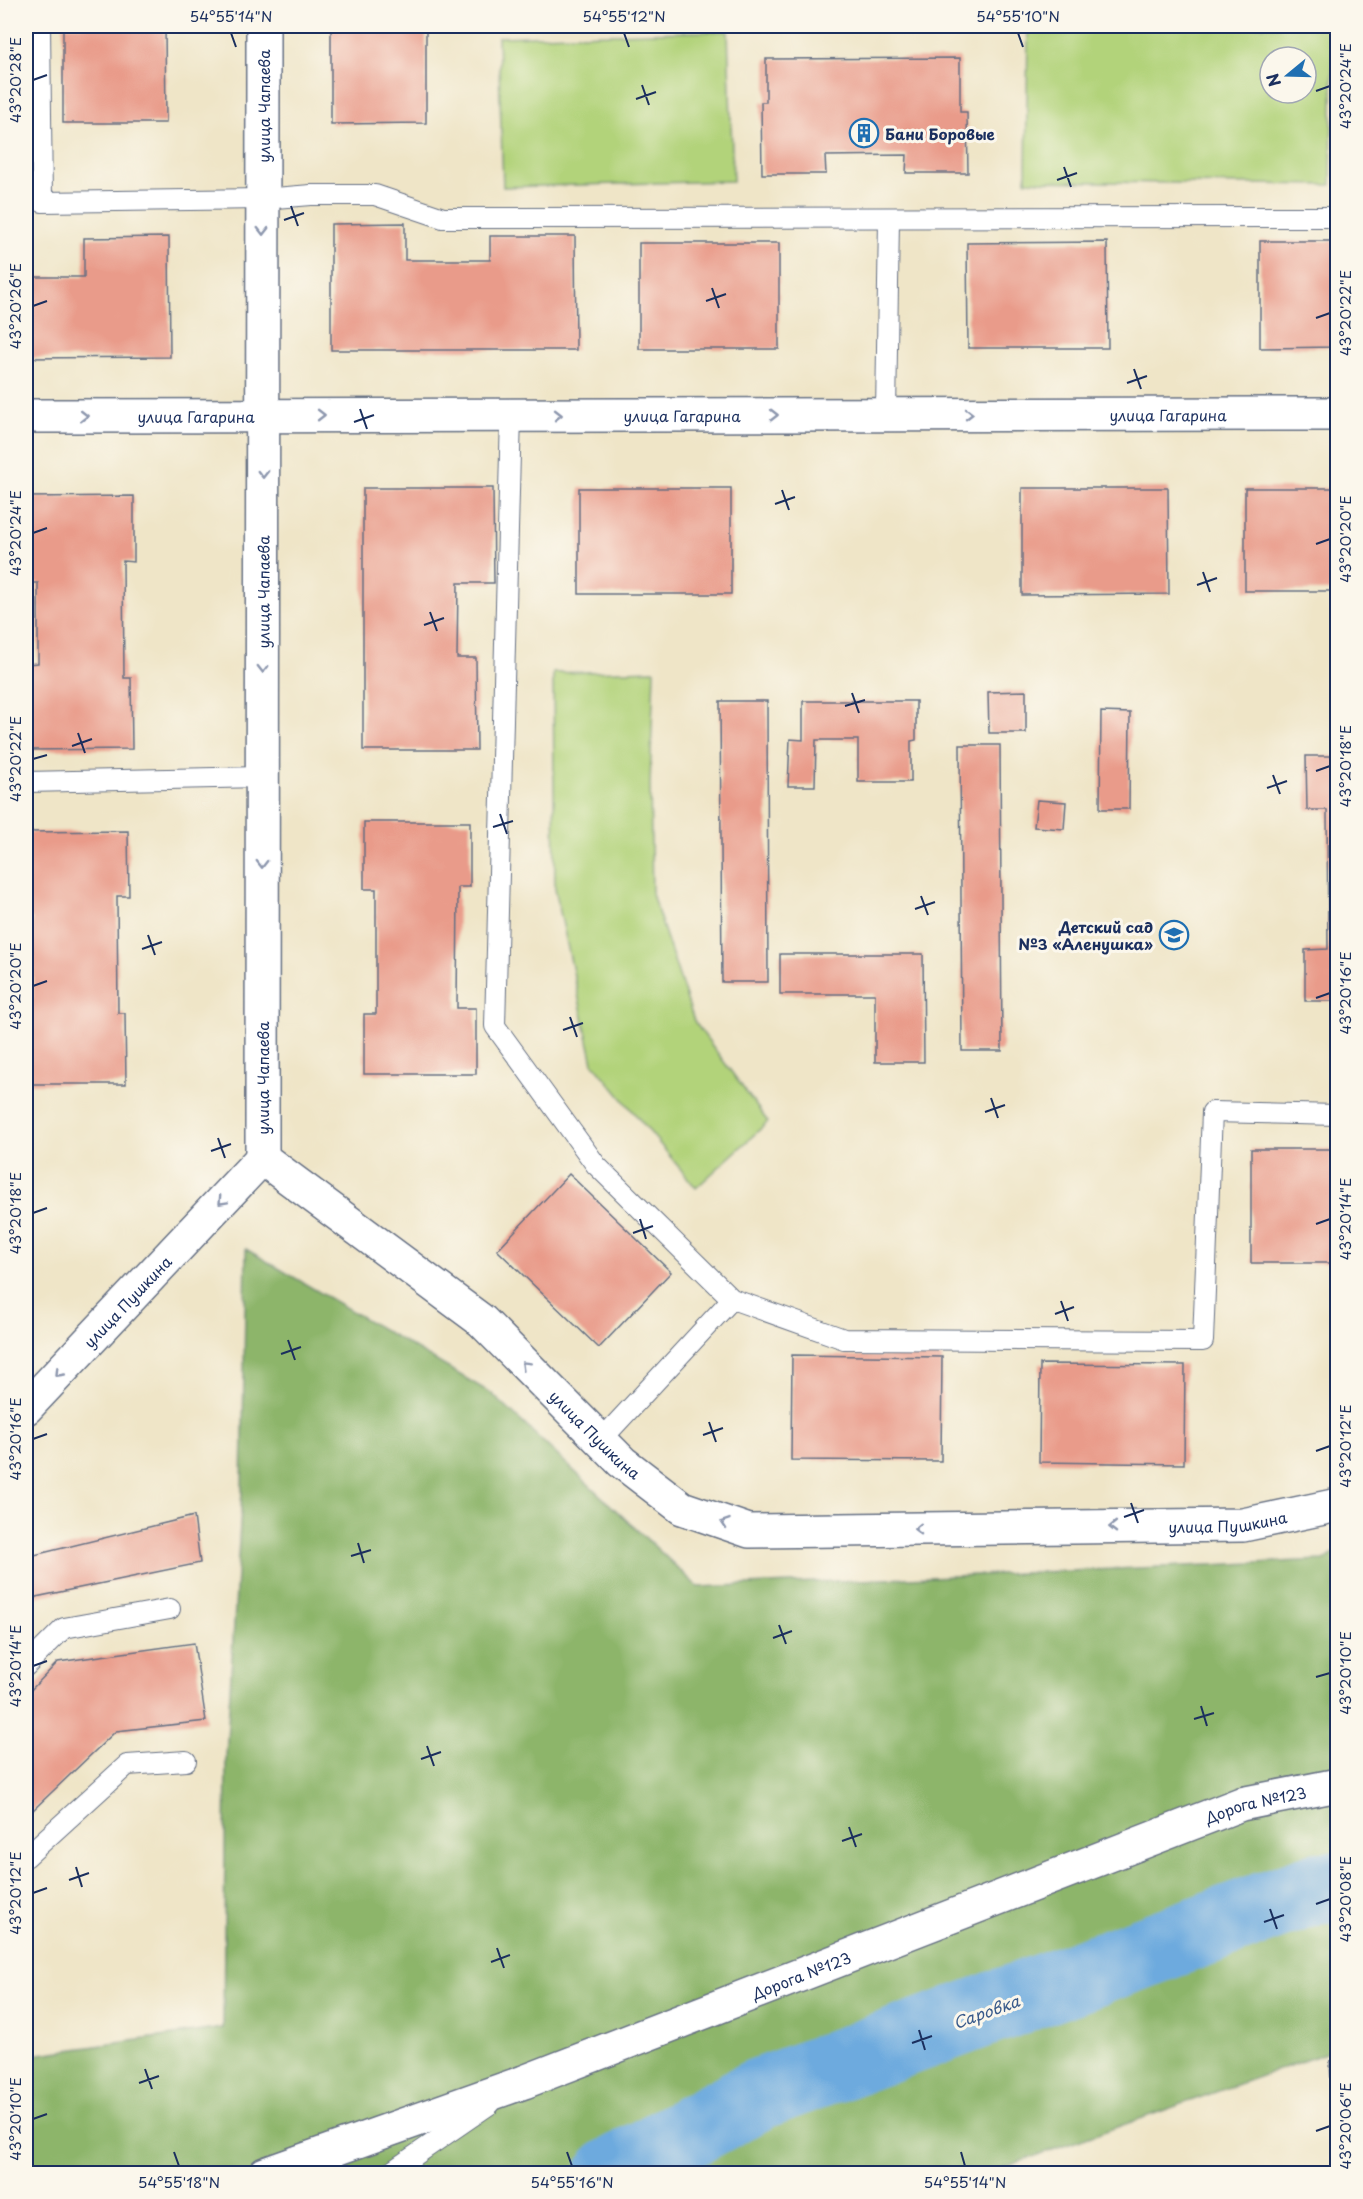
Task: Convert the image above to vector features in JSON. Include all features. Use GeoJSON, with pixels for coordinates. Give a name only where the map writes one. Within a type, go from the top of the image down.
{"type":"FeatureCollection","features":[{"type":"Feature","properties":{"kind":"street","name":"улица Чапаева"},"geometry":{"type":"LineString","coordinates":[[262,1158],[263,26]]}},
{"type":"Feature","properties":{"kind":"street","name":"улица Гагарина"},"geometry":{"type":"LineString","coordinates":[[26,416],[1338,414]]}},
{"type":"Feature","properties":{"kind":"street","name":"улица Пушкина"},"geometry":{"type":"LineString","coordinates":[[26,1408],[262,1158],[482,1322],[622,1462],[682,1508],[750,1532],[1243,1526],[1338,1505]]}},
{"type":"Feature","properties":{"kind":"street","name":"Дорога №123"},"geometry":{"type":"LineString","coordinates":[[265,2174],[524,2082],[1241,1804],[1338,1785]]}},
{"type":"Feature","properties":{"kind":"lane"},"geometry":{"type":"LineString","coordinates":[[40,26],[42,202],[375,195],[442,218],[1338,217]]}},
{"type":"Feature","properties":{"kind":"lane"},"geometry":{"type":"LineString","coordinates":[[886,414],[889,219]]}},
{"type":"Feature","properties":{"kind":"lane"},"geometry":{"type":"LineString","coordinates":[[511,415],[495,1026],[596,1164],[732,1299],[844,1339],[1203,1341],[1212,1112],[1338,1115]]}},
{"type":"Feature","properties":{"kind":"lane"},"geometry":{"type":"LineString","coordinates":[[26,782],[262,777]]}},
{"type":"Feature","properties":{"kind":"lane"},"geometry":{"type":"LineString","coordinates":[[601,1440],[732,1299]]}},
{"type":"Feature","properties":{"kind":"lane"},"geometry":{"type":"LineString","coordinates":[[26,1666],[64,1628],[170,1609]]}},
{"type":"Feature","properties":{"kind":"lane"},"geometry":{"type":"LineString","coordinates":[[26,1857],[127,1765],[186,1761]]}},
{"type":"Feature","properties":{"kind":"lane"},"geometry":{"type":"LineString","coordinates":[[388,2174],[524,2082]]}},
{"type":"Feature","properties":{"kind":"green space"},"geometry":{"type":"Polygon","coordinates":[[[1028,26],[1333,26],[1331,185],[1026,181],[1028,26]]]}},
{"type":"Feature","properties":{"kind":"green space"},"geometry":{"type":"Polygon","coordinates":[[[728,31],[733,181],[503,187],[498,37],[728,31]]]}},
{"type":"Feature","properties":{"kind":"green space"},"geometry":{"type":"Polygon","coordinates":[[[654,670],[650,785],[652,894],[694,1021],[768,1122],[696,1188],[593,1063],[555,889],[553,673],[654,670]]]}},
{"type":"Feature","properties":{"kind":"green space"},"geometry":{"type":"Polygon","coordinates":[[[246,1249],[491,1393],[698,1587],[1324,1560],[1337,1551],[1337,2049],[985,2174],[463,2173],[469,2168],[425,2174],[26,2173],[26,2056],[223,2028],[226,1757],[242,1491],[246,1249]]]}},
{"type":"Feature","properties":{"kind":"building"},"geometry":{"type":"Polygon","coordinates":[[[63,26],[165,26],[166,123],[63,123],[63,26]]]}},
{"type":"Feature","properties":{"kind":"building"},"geometry":{"type":"Polygon","coordinates":[[[331,26],[426,26],[426,123],[331,124],[331,26]]]}},
{"type":"Feature","properties":{"kind":"building","name":"Бани Боровые"},"geometry":{"type":"Polygon","coordinates":[[[960,58],[960,112],[967,112],[968,173],[906,173],[907,155],[825,156],[826,174],[762,174],[761,102],[766,102],[766,59],[960,58]]]}},
{"type":"Feature","properties":{"kind":"building"},"geometry":{"type":"Polygon","coordinates":[[[405,223],[405,260],[490,260],[490,236],[575,236],[576,350],[331,350],[331,224],[405,223]]]}},
{"type":"Feature","properties":{"kind":"building"},"geometry":{"type":"Polygon","coordinates":[[[169,237],[170,357],[26,358],[26,277],[84,277],[84,238],[169,237]]]}},
{"type":"Feature","properties":{"kind":"building"},"geometry":{"type":"Polygon","coordinates":[[[1260,241],[1335,241],[1335,260],[1338,260],[1338,347],[1260,348],[1260,241]]]}},
{"type":"Feature","properties":{"kind":"building"},"geometry":{"type":"Polygon","coordinates":[[[1107,242],[1108,348],[968,348],[967,243],[1107,242]]]}},
{"type":"Feature","properties":{"kind":"building"},"geometry":{"type":"Polygon","coordinates":[[[639,243],[779,243],[779,349],[639,349],[639,243]]]}},
{"type":"Feature","properties":{"kind":"building"},"geometry":{"type":"Polygon","coordinates":[[[363,488],[493,488],[494,583],[458,583],[457,658],[476,658],[477,750],[363,750],[363,488]]]}},
{"type":"Feature","properties":{"kind":"building"},"geometry":{"type":"Polygon","coordinates":[[[579,488],[731,488],[731,594],[579,594],[579,488]]]}},
{"type":"Feature","properties":{"kind":"building"},"geometry":{"type":"Polygon","coordinates":[[[1022,488],[1168,488],[1169,594],[1022,595],[1022,488]]]}},
{"type":"Feature","properties":{"kind":"building"},"geometry":{"type":"Polygon","coordinates":[[[1245,488],[1338,488],[1338,591],[1245,591],[1245,488]]]}},
{"type":"Feature","properties":{"kind":"building"},"geometry":{"type":"Polygon","coordinates":[[[134,496],[134,562],[123,561],[124,678],[131,678],[132,749],[27,750],[26,664],[38,663],[38,583],[26,583],[26,497],[134,496]]]}},
{"type":"Feature","properties":{"kind":"building"},"geometry":{"type":"Polygon","coordinates":[[[1026,691],[1026,733],[989,733],[988,692],[1026,691]]]}},
{"type":"Feature","properties":{"kind":"building"},"geometry":{"type":"Polygon","coordinates":[[[720,701],[767,701],[768,982],[722,982],[720,701]]]}},
{"type":"Feature","properties":{"kind":"building"},"geometry":{"type":"Polygon","coordinates":[[[803,701],[916,701],[916,740],[911,741],[911,782],[858,782],[858,740],[816,740],[815,786],[788,786],[790,739],[803,740],[803,701]]]}},
{"type":"Feature","properties":{"kind":"building"},"geometry":{"type":"Polygon","coordinates":[[[1101,712],[1130,713],[1129,809],[1100,809],[1101,712]]]}},
{"type":"Feature","properties":{"kind":"building"},"geometry":{"type":"Polygon","coordinates":[[[960,745],[1000,745],[1002,1051],[962,1051],[960,745]]]}},
{"type":"Feature","properties":{"kind":"building"},"geometry":{"type":"Polygon","coordinates":[[[1306,756],[1338,756],[1338,1001],[1305,1001],[1305,950],[1328,949],[1327,810],[1307,810],[1306,756]]]}},
{"type":"Feature","properties":{"kind":"building"},"geometry":{"type":"Polygon","coordinates":[[[1037,800],[1066,802],[1064,829],[1034,827],[1037,800]]]}},
{"type":"Feature","properties":{"kind":"building"},"geometry":{"type":"Polygon","coordinates":[[[364,822],[470,822],[470,887],[458,887],[457,1008],[476,1008],[476,1074],[364,1074],[364,1014],[376,1014],[376,889],[364,889],[364,822]]]}},
{"type":"Feature","properties":{"kind":"building"},"geometry":{"type":"Polygon","coordinates":[[[128,831],[129,896],[117,896],[118,1013],[125,1013],[126,1084],[26,1084],[26,998],[33,998],[32,918],[26,917],[26,832],[128,831]]]}},
{"type":"Feature","properties":{"kind":"building"},"geometry":{"type":"Polygon","coordinates":[[[780,954],[923,954],[924,1062],[875,1062],[875,994],[780,994],[780,954]]]}},
{"type":"Feature","properties":{"kind":"building"},"geometry":{"type":"Polygon","coordinates":[[[1251,1149],[1332,1149],[1331,1169],[1338,1169],[1338,1263],[1251,1263],[1251,1149]]]}},
{"type":"Feature","properties":{"kind":"building"},"geometry":{"type":"Polygon","coordinates":[[[569,1174],[671,1272],[599,1348],[497,1250],[569,1174]]]}},
{"type":"Feature","properties":{"kind":"building"},"geometry":{"type":"Polygon","coordinates":[[[792,1355],[942,1357],[941,1461],[791,1460],[792,1355]]]}},
{"type":"Feature","properties":{"kind":"building"},"geometry":{"type":"Polygon","coordinates":[[[1040,1364],[1185,1365],[1184,1464],[1039,1462],[1040,1364]]]}},
{"type":"Feature","properties":{"kind":"building"},"geometry":{"type":"Polygon","coordinates":[[[194,1516],[200,1563],[36,1597],[26,1608],[26,1557],[194,1516]]]}},
{"type":"Feature","properties":{"kind":"building"},"geometry":{"type":"Polygon","coordinates":[[[194,1643],[206,1721],[116,1731],[30,1813],[26,1808],[26,1695],[58,1662],[194,1643]]]}},
{"type":"Feature","properties":{"kind":"building"},"geometry":{"type":"Polygon","coordinates":[[[1338,2060],[1338,2174],[1335,2174],[1330,2061],[1338,2060]]]}},
{"type":"Feature","properties":{"kind":"waterway","name":"Саровка"},"geometry":{"type":"LineString","coordinates":[[611,2174],[759,2094],[1318,1888],[1338,1888]]}},
{"type":"Feature","properties":{"kind":"place","name":"Бани Боровые"},"geometry":{"type":"Point","coordinates":[864,133]}},
{"type":"Feature","properties":{"kind":"place","name":"Детский сад №3 «Аленушка»"},"geometry":{"type":"Point","coordinates":[1174,935]}}]}
